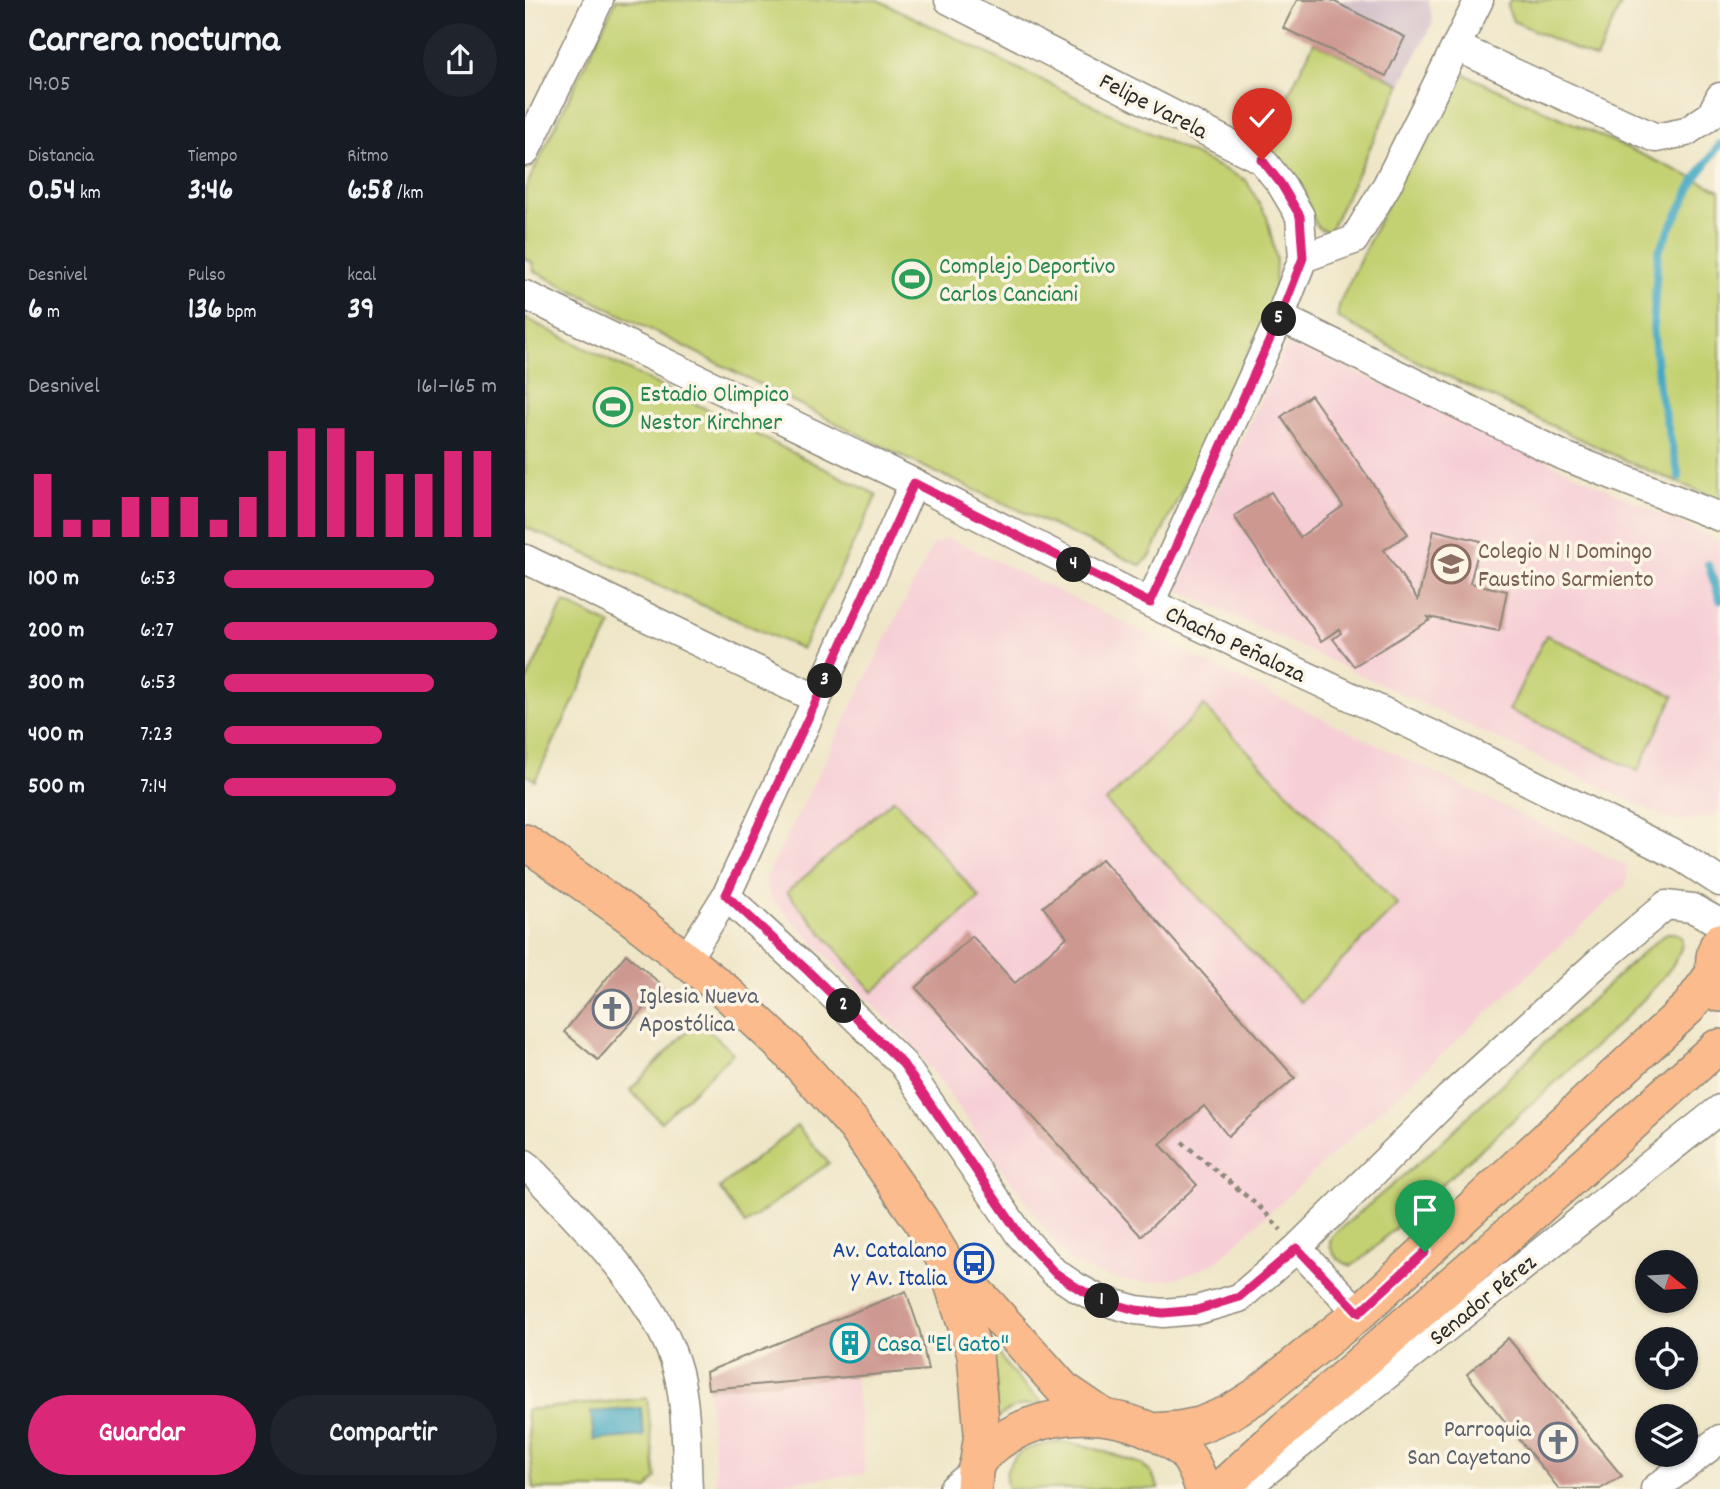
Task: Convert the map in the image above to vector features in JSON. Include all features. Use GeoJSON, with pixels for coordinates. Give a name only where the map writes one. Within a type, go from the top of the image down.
{"type":"FeatureCollection","features":[{"type":"Feature","properties":{"kind":"main road"},"geometry":{"type":"LineString","coordinates":[[525,842],[631,917],[686,960],[726,992],[789,1052],[855,1126],[920,1219],[944,1259],[1063,1389],[1104,1417]]}},
{"type":"Feature","properties":{"kind":"main road"},"geometry":{"type":"LineString","coordinates":[[1153,1431],[1201,1425],[1229,1413],[1256,1396],[1359,1313],[1689,1007],[1718,970]]}},
{"type":"Feature","properties":{"kind":"main road"},"geometry":{"type":"LineString","coordinates":[[1220,1489],[1720,1047]]}},
{"type":"Feature","properties":{"kind":"main road"},"geometry":{"type":"LineString","coordinates":[[944,1259],[975,1354],[982,1433],[970,1478]]}},
{"type":"Feature","properties":{"kind":"main road"},"geometry":{"type":"LineString","coordinates":[[970,1478],[988,1451],[1016,1431],[1055,1420],[1104,1417],[1130,1422],[1153,1431],[1185,1453],[1197,1470],[1203,1489]]}},
{"type":"Feature","properties":{"kind":"street"},"geometry":{"type":"LineString","coordinates":[[525,152],[599,0]]}},
{"type":"Feature","properties":{"kind":"street","name":"Felipe Varela"},"geometry":{"type":"LineString","coordinates":[[949,0],[1262,160],[1281,184],[1300,216],[1303,258]]}},
{"type":"Feature","properties":{"kind":"street"},"geometry":{"type":"LineString","coordinates":[[1150,603],[1280,317],[1303,258],[1354,240],[1387,185],[1479,0]]}},
{"type":"Feature","properties":{"kind":"street"},"geometry":{"type":"LineString","coordinates":[[1457,47],[1656,138],[1686,132],[1711,115],[1720,97]]}},
{"type":"Feature","properties":{"kind":"street","name":"Chacho Peñaloza"},"geometry":{"type":"LineString","coordinates":[[525,295],[914,483],[1150,603],[1461,748],[1683,858],[1720,883]]}},
{"type":"Feature","properties":{"kind":"street"},"geometry":{"type":"LineString","coordinates":[[1280,317],[1564,456],[1720,517]]}},
{"type":"Feature","properties":{"kind":"street"},"geometry":{"type":"LineString","coordinates":[[686,960],[726,895],[914,483]]}},
{"type":"Feature","properties":{"kind":"street"},"geometry":{"type":"LineString","coordinates":[[525,559],[817,699]]}},
{"type":"Feature","properties":{"kind":"street"},"geometry":{"type":"LineString","coordinates":[[726,895],[903,1064],[1020,1235],[1054,1272],[1100,1300],[1136,1310],[1163,1313],[1197,1310],[1239,1297],[1297,1248],[1449,1098],[1600,961],[1667,905],[1692,908],[1720,923]]}},
{"type":"Feature","properties":{"kind":"street","name":"Senador Pérez"},"geometry":{"type":"LineString","coordinates":[[1244,1489],[1720,1109]]}},
{"type":"Feature","properties":{"kind":"street"},"geometry":{"type":"LineString","coordinates":[[525,1164],[603,1248],[657,1321],[672,1354],[680,1383],[688,1489]]}},
{"type":"Feature","properties":{"kind":"street"},"geometry":{"type":"LineString","coordinates":[[1297,1248],[1359,1313]]}},
{"type":"Feature","properties":{"kind":"street"},"geometry":{"type":"LineString","coordinates":[[1655,1489],[1720,1439]]}},
{"type":"Feature","properties":{"kind":"path"},"geometry":{"type":"LineString","coordinates":[[1182,1142],[1263,1210],[1297,1248]]}},
{"type":"Feature","properties":{"kind":"shaded area"},"geometry":{"type":"Polygon","coordinates":[[[1331,0],[1428,0],[1433,22],[1401,84],[1386,76],[1404,37],[1331,0]]]}},
{"type":"Feature","properties":{"kind":"shaded area","name":"Colegio N 1 Domingo Faustino Sarmiento"},"geometry":{"type":"Polygon","coordinates":[[[1289,340],[1720,542],[1720,811],[1714,817],[1674,821],[1172,587],[1289,340]]]}},
{"type":"Feature","properties":{"kind":"shaded area"},"geometry":{"type":"Polygon","coordinates":[[[949,538],[1628,866],[1626,885],[1219,1259],[1178,1278],[1152,1282],[1126,1281],[1101,1275],[1066,1258],[918,1051],[769,896],[766,878],[934,543],[949,538]]]}},
{"type":"Feature","properties":{"kind":"shaded area"},"geometry":{"type":"Polygon","coordinates":[[[855,1377],[865,1474],[717,1489],[708,1389],[855,1377]]]}},
{"type":"Feature","properties":{"kind":"green space","name":"Complejo Deportivo Carlos Canciani"},"geometry":{"type":"Polygon","coordinates":[[[616,0],[878,0],[1246,180],[1267,217],[1276,258],[1275,286],[1270,307],[1150,557],[1140,565],[922,466],[534,271],[532,262],[525,259],[525,189],[616,0]]]}},
{"type":"Feature","properties":{"kind":"green space"},"geometry":{"type":"Polygon","coordinates":[[[1510,0],[1623,0],[1596,59],[1513,21],[1507,6],[1510,0]]]}},
{"type":"Feature","properties":{"kind":"green space"},"geometry":{"type":"Polygon","coordinates":[[[1314,42],[1401,84],[1329,232],[1318,228],[1303,188],[1286,164],[1263,146],[1314,42]]]}},
{"type":"Feature","properties":{"kind":"green space"},"geometry":{"type":"Polygon","coordinates":[[[1466,75],[1720,190],[1720,500],[1633,464],[1422,364],[1337,317],[1340,302],[1446,81],[1466,75]]]}},
{"type":"Feature","properties":{"kind":"green space","name":"Estadio Olimpico Nestor Kirchner"},"geometry":{"type":"Polygon","coordinates":[[[525,318],[877,495],[802,649],[525,527],[525,318]]]}},
{"type":"Feature","properties":{"kind":"green space"},"geometry":{"type":"Polygon","coordinates":[[[564,602],[611,625],[535,780],[525,774],[525,684],[564,602]]]}},
{"type":"Feature","properties":{"kind":"green space"},"geometry":{"type":"Polygon","coordinates":[[[1546,635],[1674,696],[1638,771],[1509,710],[1546,635]]]}},
{"type":"Feature","properties":{"kind":"green space"},"geometry":{"type":"Polygon","coordinates":[[[1204,706],[1398,905],[1300,1002],[1106,802],[1204,706]]]}},
{"type":"Feature","properties":{"kind":"green space"},"geometry":{"type":"Polygon","coordinates":[[[894,799],[980,898],[873,992],[787,892],[894,799]]]}},
{"type":"Feature","properties":{"kind":"green space"},"geometry":{"type":"Polygon","coordinates":[[[1667,933],[1681,936],[1682,942],[1676,960],[1648,995],[1611,1032],[1367,1255],[1352,1266],[1335,1255],[1330,1246],[1332,1236],[1432,1151],[1649,947],[1667,933]]]}},
{"type":"Feature","properties":{"kind":"green space"},"geometry":{"type":"Polygon","coordinates":[[[698,1020],[733,1053],[661,1122],[630,1090],[698,1020]]]}},
{"type":"Feature","properties":{"kind":"green space"},"geometry":{"type":"Polygon","coordinates":[[[797,1126],[829,1163],[745,1224],[719,1188],[797,1126]]]}},
{"type":"Feature","properties":{"kind":"green space"},"geometry":{"type":"Polygon","coordinates":[[[981,1324],[1009,1368],[1045,1405],[1017,1407],[1005,1412],[994,1422],[995,1372],[981,1324]]]}},
{"type":"Feature","properties":{"kind":"green space"},"geometry":{"type":"Polygon","coordinates":[[[647,1398],[656,1478],[648,1489],[534,1489],[526,1410],[647,1398]]]}},
{"type":"Feature","properties":{"kind":"green space"},"geometry":{"type":"Polygon","coordinates":[[[1060,1442],[1087,1446],[1142,1464],[1152,1474],[1159,1489],[1008,1489],[1006,1473],[1017,1455],[1029,1448],[1060,1442]]]}},
{"type":"Feature","properties":{"kind":"water"},"geometry":{"type":"Polygon","coordinates":[[[641,1408],[644,1436],[594,1440],[591,1412],[641,1408]]]}},
{"type":"Feature","properties":{"kind":"building"},"geometry":{"type":"Polygon","coordinates":[[[1297,0],[1331,0],[1405,37],[1386,76],[1283,28],[1297,0]]]}},
{"type":"Feature","properties":{"kind":"building"},"geometry":{"type":"Polygon","coordinates":[[[1311,395],[1408,534],[1384,550],[1418,600],[1434,530],[1481,541],[1470,583],[1507,591],[1499,631],[1428,617],[1430,620],[1354,666],[1333,639],[1341,633],[1339,629],[1321,641],[1234,516],[1271,492],[1300,537],[1343,506],[1281,417],[1311,395]]]}},
{"type":"Feature","properties":{"kind":"building"},"geometry":{"type":"Polygon","coordinates":[[[1102,859],[1295,1078],[1228,1136],[1204,1106],[1160,1144],[1197,1185],[1141,1236],[916,988],[972,936],[1015,983],[1067,937],[1043,907],[1102,859]]]}},
{"type":"Feature","properties":{"kind":"building","name":"Iglesia Nueva Apostólica"},"geometry":{"type":"Polygon","coordinates":[[[626,954],[663,986],[598,1060],[564,1032],[626,954]]]}},
{"type":"Feature","properties":{"kind":"building","name":"Casa \"El Gato\""},"geometry":{"type":"Polygon","coordinates":[[[906,1291],[920,1332],[928,1370],[708,1389],[706,1372],[906,1291]]]}},
{"type":"Feature","properties":{"kind":"building","name":"Parroquia San Cayetano"},"geometry":{"type":"Polygon","coordinates":[[[1508,1338],[1622,1476],[1600,1489],[1559,1489],[1467,1374],[1508,1338]]]}},
{"type":"Feature","properties":{"kind":"waterway"},"geometry":{"type":"LineString","coordinates":[[1679,477],[1659,389],[1653,326],[1658,252],[1696,178],[1720,144]]}},
{"type":"Feature","properties":{"kind":"waterway"},"geometry":{"type":"LineString","coordinates":[[1708,564],[1720,600]]}},
{"type":"Feature","properties":{"kind":"place","name":"Complejo Deportivo Carlos Canciani"},"geometry":{"type":"Point","coordinates":[912,279]}},
{"type":"Feature","properties":{"kind":"place","name":"Estadio Olimpico Nestor Kirchner"},"geometry":{"type":"Point","coordinates":[613,407]}},
{"type":"Feature","properties":{"kind":"place","name":"Colegio N 1 Domingo Faustino Sarmiento"},"geometry":{"type":"Point","coordinates":[1451,564]}},
{"type":"Feature","properties":{"kind":"place","name":"Iglesia Nueva Apostólica"},"geometry":{"type":"Point","coordinates":[612,1009]}},
{"type":"Feature","properties":{"kind":"place","name":"Av. Catalano y Av. Italia"},"geometry":{"type":"Point","coordinates":[974,1263]}},
{"type":"Feature","properties":{"kind":"place","name":"Casa \"El Gato\""},"geometry":{"type":"Point","coordinates":[850,1343]}},
{"type":"Feature","properties":{"kind":"place","name":"Parroquia San Cayetano"},"geometry":{"type":"Point","coordinates":[1558,1442]}},
{"type":"Feature","properties":{"kind":"route"},"geometry":{"type":"LineString","coordinates":[[1262,160],[1281,184],[1300,216],[1303,258],[1280,317],[1150,603],[914,483],[726,895],[903,1064],[1020,1235],[1054,1272],[1100,1300],[1136,1310],[1163,1313],[1197,1310],[1239,1297],[1297,1248],[1359,1313],[1425,1252]]}}]}
